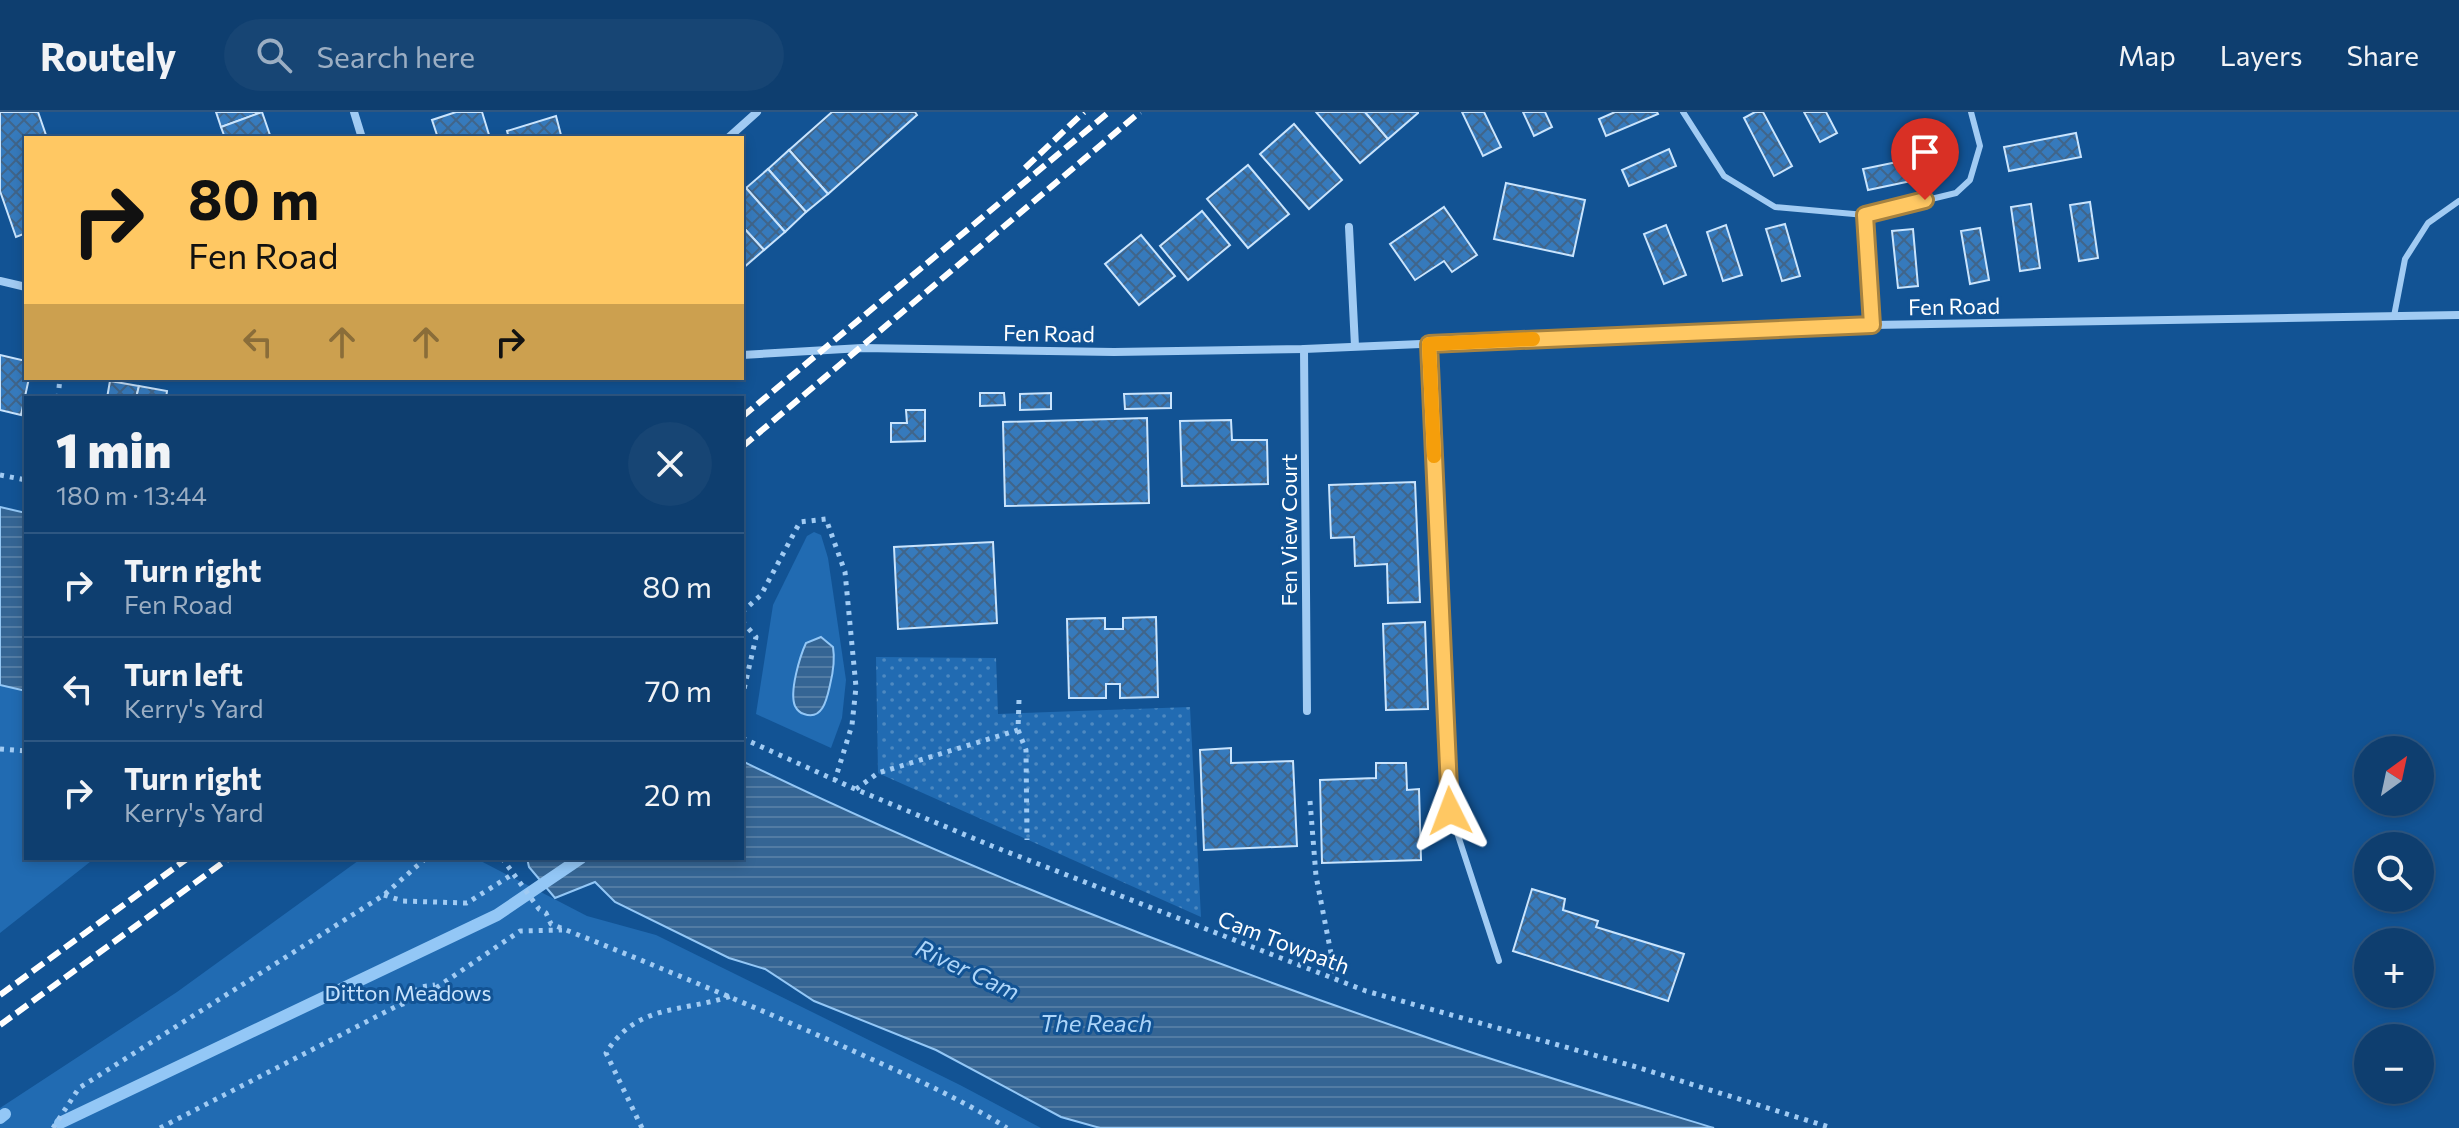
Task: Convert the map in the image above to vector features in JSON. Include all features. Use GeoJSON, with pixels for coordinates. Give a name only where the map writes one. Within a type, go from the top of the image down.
{"type":"FeatureCollection","features":[{"type":"Feature","properties":{"kind":"street"},"geometry":{"type":"LineString","coordinates":[[354,112],[361,136]]}},
{"type":"Feature","properties":{"kind":"street"},"geometry":{"type":"LineString","coordinates":[[730,136],[757,112]]}},
{"type":"Feature","properties":{"kind":"street"},"geometry":{"type":"LineString","coordinates":[[1349,227],[1355,346]]}},
{"type":"Feature","properties":{"kind":"street"},"geometry":{"type":"LineString","coordinates":[[0,281],[24,287]]}},
{"type":"Feature","properties":{"kind":"street","name":"Fen Road"},"geometry":{"type":"LineString","coordinates":[[744,355],[862,348],[1114,352],[1304,349],[1872,325],[2459,315]]}},
{"type":"Feature","properties":{"kind":"street","name":"Fen View Court"},"geometry":{"type":"LineString","coordinates":[[1304,349],[1307,711]]}},
{"type":"Feature","properties":{"kind":"lane"},"geometry":{"type":"LineString","coordinates":[[1683,112],[1724,176],[1775,207],[1865,215],[1956,193],[1970,180],[1980,146],[1971,112]]}},
{"type":"Feature","properties":{"kind":"lane"},"geometry":{"type":"LineString","coordinates":[[2394,316],[2405,259],[2428,223],[2459,201]]}},
{"type":"Feature","properties":{"kind":"lane"},"geometry":{"type":"LineString","coordinates":[[1865,215],[1872,325]]}},
{"type":"Feature","properties":{"kind":"lane"},"geometry":{"type":"LineString","coordinates":[[1429,344],[1450,811],[1499,961]]}},
{"type":"Feature","properties":{"kind":"path"},"geometry":{"type":"LineString","coordinates":[[0,475],[24,480]]}},
{"type":"Feature","properties":{"kind":"path"},"geometry":{"type":"LineString","coordinates":[[744,610],[761,595],[800,522],[826,519],[845,572],[856,687],[852,725],[835,780]]}},
{"type":"Feature","properties":{"kind":"path"},"geometry":{"type":"LineString","coordinates":[[744,623],[756,637],[744,689]]}},
{"type":"Feature","properties":{"kind":"path"},"geometry":{"type":"LineString","coordinates":[[1019,700],[1018,730],[1026,750],[1027,840]]}},
{"type":"Feature","properties":{"kind":"path"},"geometry":{"type":"LineString","coordinates":[[855,789],[878,773],[1018,730]]}},
{"type":"Feature","properties":{"kind":"path","name":"Cam Towpath"},"geometry":{"type":"LineString","coordinates":[[744,739],[992,846],[1366,991],[1633,1066],[1832,1128]]}},
{"type":"Feature","properties":{"kind":"path"},"geometry":{"type":"LineString","coordinates":[[0,749],[24,751]]}},
{"type":"Feature","properties":{"kind":"path"},"geometry":{"type":"LineString","coordinates":[[1310,801],[1316,876],[1336,979]]}},
{"type":"Feature","properties":{"kind":"path"},"geometry":{"type":"LineString","coordinates":[[53,1128],[79,1088],[384,895],[424,860]]}},
{"type":"Feature","properties":{"kind":"path"},"geometry":{"type":"LineString","coordinates":[[503,860],[538,907],[542,918],[551,924],[731,996],[869,1058],[987,1115],[1007,1128]]}},
{"type":"Feature","properties":{"kind":"path"},"geometry":{"type":"LineString","coordinates":[[384,895],[403,901],[467,903],[513,874]]}},
{"type":"Feature","properties":{"kind":"path"},"geometry":{"type":"LineString","coordinates":[[160,1128],[395,1007],[424,996],[520,931],[567,930]]}},
{"type":"Feature","properties":{"kind":"path"},"geometry":{"type":"LineString","coordinates":[[642,1128],[606,1053],[616,1036],[650,1013],[731,996]]}},
{"type":"Feature","properties":{"kind":"green space"},"geometry":{"type":"Polygon","coordinates":[[[814,532],[821,535],[828,558],[846,680],[842,718],[831,748],[756,714],[773,605],[807,536],[814,532]]]}},
{"type":"Feature","properties":{"kind":"green space"},"geometry":{"type":"Polygon","coordinates":[[[876,657],[996,658],[998,714],[1190,707],[1201,917],[878,773],[876,657]]]}},
{"type":"Feature","properties":{"kind":"green space"},"geometry":{"type":"Polygon","coordinates":[[[0,685],[24,691],[24,860],[92,860],[0,933],[0,685]]]}},
{"type":"Feature","properties":{"kind":"green space","name":"Ditton Meadows"},"geometry":{"type":"Polygon","coordinates":[[[359,860],[479,860],[587,916],[656,935],[1041,1128],[0,1128],[0,1108],[177,992],[359,860]]]}},
{"type":"Feature","properties":{"kind":"water"},"geometry":{"type":"Polygon","coordinates":[[[0,507],[24,513],[24,691],[0,685],[0,507]]]}},
{"type":"Feature","properties":{"kind":"water"},"geometry":{"type":"Polygon","coordinates":[[[821,637],[833,647],[833,671],[823,707],[810,715],[801,713],[795,706],[794,683],[806,643],[821,637]]]}},
{"type":"Feature","properties":{"kind":"water","name":"The Reach"},"geometry":{"type":"Polygon","coordinates":[[[744,762],[908,838],[1162,942],[1456,1048],[1714,1128],[1100,1128],[1061,1117],[936,1050],[814,1001],[765,969],[729,958],[615,902],[595,882],[555,898],[529,867],[527,860],[744,860],[744,762]]]}},
{"type":"Feature","properties":{"kind":"building"},"geometry":{"type":"Polygon","coordinates":[[[0,112],[38,112],[46,136],[24,136],[24,234],[16,237],[0,191],[0,112]]]}},
{"type":"Feature","properties":{"kind":"building"},"geometry":{"type":"Polygon","coordinates":[[[216,112],[262,112],[221,127],[216,112]]]}},
{"type":"Feature","properties":{"kind":"building"},"geometry":{"type":"Polygon","coordinates":[[[262,112],[270,136],[224,136],[221,127],[262,112]]]}},
{"type":"Feature","properties":{"kind":"building"},"geometry":{"type":"Polygon","coordinates":[[[456,112],[482,112],[489,136],[437,136],[432,120],[456,112]]]}},
{"type":"Feature","properties":{"kind":"building"},"geometry":{"type":"Polygon","coordinates":[[[832,112],[915,112],[917,115],[828,194],[789,150],[832,112]]]}},
{"type":"Feature","properties":{"kind":"building"},"geometry":{"type":"Polygon","coordinates":[[[1316,112],[1365,112],[1388,139],[1360,163],[1316,112]]]}},
{"type":"Feature","properties":{"kind":"building"},"geometry":{"type":"Polygon","coordinates":[[[1365,112],[1418,112],[1418,113],[1388,139],[1365,112]]]}},
{"type":"Feature","properties":{"kind":"building"},"geometry":{"type":"Polygon","coordinates":[[[1462,112],[1484,112],[1501,147],[1483,156],[1462,112]]]}},
{"type":"Feature","properties":{"kind":"building"},"geometry":{"type":"Polygon","coordinates":[[[1523,112],[1545,112],[1552,127],[1534,136],[1523,112]]]}},
{"type":"Feature","properties":{"kind":"building"},"geometry":{"type":"Polygon","coordinates":[[[1615,112],[1658,114],[1606,136],[1599,119],[1615,112]]]}},
{"type":"Feature","properties":{"kind":"building"},"geometry":{"type":"Polygon","coordinates":[[[1755,112],[1763,112],[1792,166],[1774,176],[1744,118],[1755,112]]]}},
{"type":"Feature","properties":{"kind":"building"},"geometry":{"type":"Polygon","coordinates":[[[1804,112],[1826,112],[1837,133],[1820,142],[1804,112]]]}},
{"type":"Feature","properties":{"kind":"building"},"geometry":{"type":"Polygon","coordinates":[[[556,116],[561,135],[508,136],[507,131],[556,116]]]}},
{"type":"Feature","properties":{"kind":"building"},"geometry":{"type":"Polygon","coordinates":[[[1294,124],[1342,180],[1309,209],[1260,154],[1294,124]]]}},
{"type":"Feature","properties":{"kind":"building"},"geometry":{"type":"Polygon","coordinates":[[[2076,133],[2081,157],[2009,171],[2004,147],[2076,133]]]}},
{"type":"Feature","properties":{"kind":"building"},"geometry":{"type":"Polygon","coordinates":[[[1669,149],[1676,166],[1629,186],[1622,170],[1669,149]]]}},
{"type":"Feature","properties":{"kind":"building"},"geometry":{"type":"Polygon","coordinates":[[[789,150],[828,194],[806,212],[768,169],[789,150]]]}},
{"type":"Feature","properties":{"kind":"building"},"geometry":{"type":"Polygon","coordinates":[[[1931,155],[1935,176],[1868,190],[1863,169],[1931,155]]]}},
{"type":"Feature","properties":{"kind":"building"},"geometry":{"type":"Polygon","coordinates":[[[1248,165],[1289,214],[1248,248],[1207,199],[1248,165]]]}},
{"type":"Feature","properties":{"kind":"building"},"geometry":{"type":"Polygon","coordinates":[[[768,169],[806,212],[785,232],[746,188],[768,169]]]}},
{"type":"Feature","properties":{"kind":"building"},"geometry":{"type":"Polygon","coordinates":[[[1506,183],[1585,200],[1573,256],[1494,239],[1506,183]]]}},
{"type":"Feature","properties":{"kind":"building"},"geometry":{"type":"Polygon","coordinates":[[[746,188],[785,232],[764,250],[744,228],[746,188]]]}},
{"type":"Feature","properties":{"kind":"building"},"geometry":{"type":"Polygon","coordinates":[[[2090,202],[2098,258],[2079,261],[2070,205],[2090,202]]]}},
{"type":"Feature","properties":{"kind":"building"},"geometry":{"type":"Polygon","coordinates":[[[2031,204],[2040,268],[2020,271],[2011,207],[2031,204]]]}},
{"type":"Feature","properties":{"kind":"building"},"geometry":{"type":"Polygon","coordinates":[[[1444,207],[1477,255],[1452,272],[1444,261],[1415,280],[1390,244],[1444,207]]]}},
{"type":"Feature","properties":{"kind":"building"},"geometry":{"type":"Polygon","coordinates":[[[1202,211],[1230,245],[1188,280],[1160,246],[1202,211]]]}},
{"type":"Feature","properties":{"kind":"building"},"geometry":{"type":"Polygon","coordinates":[[[1785,224],[1800,276],[1782,281],[1766,229],[1785,224]]]}},
{"type":"Feature","properties":{"kind":"building"},"geometry":{"type":"Polygon","coordinates":[[[1666,225],[1686,275],[1664,284],[1644,234],[1666,225]]]}},
{"type":"Feature","properties":{"kind":"building"},"geometry":{"type":"Polygon","coordinates":[[[1726,225],[1742,275],[1723,281],[1707,232],[1726,225]]]}},
{"type":"Feature","properties":{"kind":"building"},"geometry":{"type":"Polygon","coordinates":[[[744,228],[764,250],[744,267],[744,228]]]}},
{"type":"Feature","properties":{"kind":"building"},"geometry":{"type":"Polygon","coordinates":[[[1980,228],[1989,280],[1970,284],[1961,231],[1980,228]]]}},
{"type":"Feature","properties":{"kind":"building"},"geometry":{"type":"Polygon","coordinates":[[[1913,229],[1918,286],[1898,288],[1892,231],[1913,229]]]}},
{"type":"Feature","properties":{"kind":"building"},"geometry":{"type":"Polygon","coordinates":[[[1141,235],[1175,276],[1139,305],[1105,264],[1141,235]]]}},
{"type":"Feature","properties":{"kind":"building"},"geometry":{"type":"Polygon","coordinates":[[[0,355],[24,361],[24,380],[29,380],[21,415],[0,410],[0,355]]]}},
{"type":"Feature","properties":{"kind":"building"},"geometry":{"type":"Polygon","coordinates":[[[110,381],[139,386],[136,396],[107,396],[110,381]]]}},
{"type":"Feature","properties":{"kind":"building"},"geometry":{"type":"Polygon","coordinates":[[[139,386],[167,391],[166,396],[136,396],[139,386]]]}},
{"type":"Feature","properties":{"kind":"building"},"geometry":{"type":"Polygon","coordinates":[[[980,393],[1004,393],[1005,405],[980,406],[980,393]]]}},
{"type":"Feature","properties":{"kind":"building"},"geometry":{"type":"Polygon","coordinates":[[[1051,393],[1051,409],[1020,410],[1020,394],[1051,393]]]}},
{"type":"Feature","properties":{"kind":"building"},"geometry":{"type":"Polygon","coordinates":[[[1171,393],[1171,408],[1125,409],[1124,394],[1171,393]]]}},
{"type":"Feature","properties":{"kind":"building"},"geometry":{"type":"Polygon","coordinates":[[[906,410],[925,410],[925,441],[891,442],[891,423],[907,423],[906,410]]]}},
{"type":"Feature","properties":{"kind":"building"},"geometry":{"type":"Polygon","coordinates":[[[1147,418],[1149,503],[1005,506],[1003,422],[1147,418]]]}},
{"type":"Feature","properties":{"kind":"building"},"geometry":{"type":"Polygon","coordinates":[[[1231,420],[1232,440],[1267,440],[1268,484],[1182,486],[1180,421],[1231,420]]]}},
{"type":"Feature","properties":{"kind":"building"},"geometry":{"type":"Polygon","coordinates":[[[1415,482],[1420,602],[1388,603],[1387,564],[1355,566],[1354,537],[1331,538],[1329,485],[1415,482]]]}},
{"type":"Feature","properties":{"kind":"building"},"geometry":{"type":"Polygon","coordinates":[[[993,542],[997,623],[898,629],[894,547],[993,542]]]}},
{"type":"Feature","properties":{"kind":"building"},"geometry":{"type":"Polygon","coordinates":[[[1156,617],[1158,697],[1120,698],[1120,684],[1106,684],[1106,698],[1069,698],[1067,619],[1105,618],[1105,629],[1123,629],[1123,618],[1156,617]]]}},
{"type":"Feature","properties":{"kind":"building"},"geometry":{"type":"Polygon","coordinates":[[[1425,622],[1428,709],[1386,710],[1383,624],[1425,622]]]}},
{"type":"Feature","properties":{"kind":"building"},"geometry":{"type":"Polygon","coordinates":[[[1231,748],[1231,763],[1293,761],[1297,846],[1204,850],[1200,750],[1231,748]]]}},
{"type":"Feature","properties":{"kind":"building"},"geometry":{"type":"Polygon","coordinates":[[[1376,763],[1406,763],[1407,790],[1419,789],[1421,860],[1322,863],[1320,780],[1376,778],[1376,763]]]}},
{"type":"Feature","properties":{"kind":"building"},"geometry":{"type":"Polygon","coordinates":[[[1532,889],[1565,899],[1563,910],[1598,921],[1596,927],[1684,954],[1668,1001],[1513,951],[1532,889]]]}},
{"type":"Feature","properties":{"kind":"waterway"},"geometry":{"type":"LineString","coordinates":[[60,1123],[497,915],[578,860]]}},
{"type":"Feature","properties":{"kind":"waterway"},"geometry":{"type":"LineString","coordinates":[[0,1118],[5,1114]]}},
{"type":"Feature","properties":{"kind":"railway"},"geometry":{"type":"LineString","coordinates":[[1025,168],[1084,112]]}},
{"type":"Feature","properties":{"kind":"railway"},"geometry":{"type":"LineString","coordinates":[[744,415],[1109,112]]}},
{"type":"Feature","properties":{"kind":"railway"},"geometry":{"type":"LineString","coordinates":[[744,445],[1140,112]]}},
{"type":"Feature","properties":{"kind":"railway"},"geometry":{"type":"LineString","coordinates":[[0,995],[185,860]]}},
{"type":"Feature","properties":{"kind":"railway"},"geometry":{"type":"LineString","coordinates":[[0,1025],[226,860]]}},
{"type":"Feature","properties":{"kind":"slow traffic"},"geometry":{"type":"LineString","coordinates":[[1434,456],[1429,344],[1533,339]]}},
{"type":"Feature","properties":{"kind":"route"},"geometry":{"type":"LineString","coordinates":[[1450,811],[1429,344],[1872,325],[1865,215],[1925,200]]}},
{"type":"Feature","properties":{"kind":"water label","name":"River Cam"},"geometry":{"type":"Point","coordinates":[968,969]}}]}
